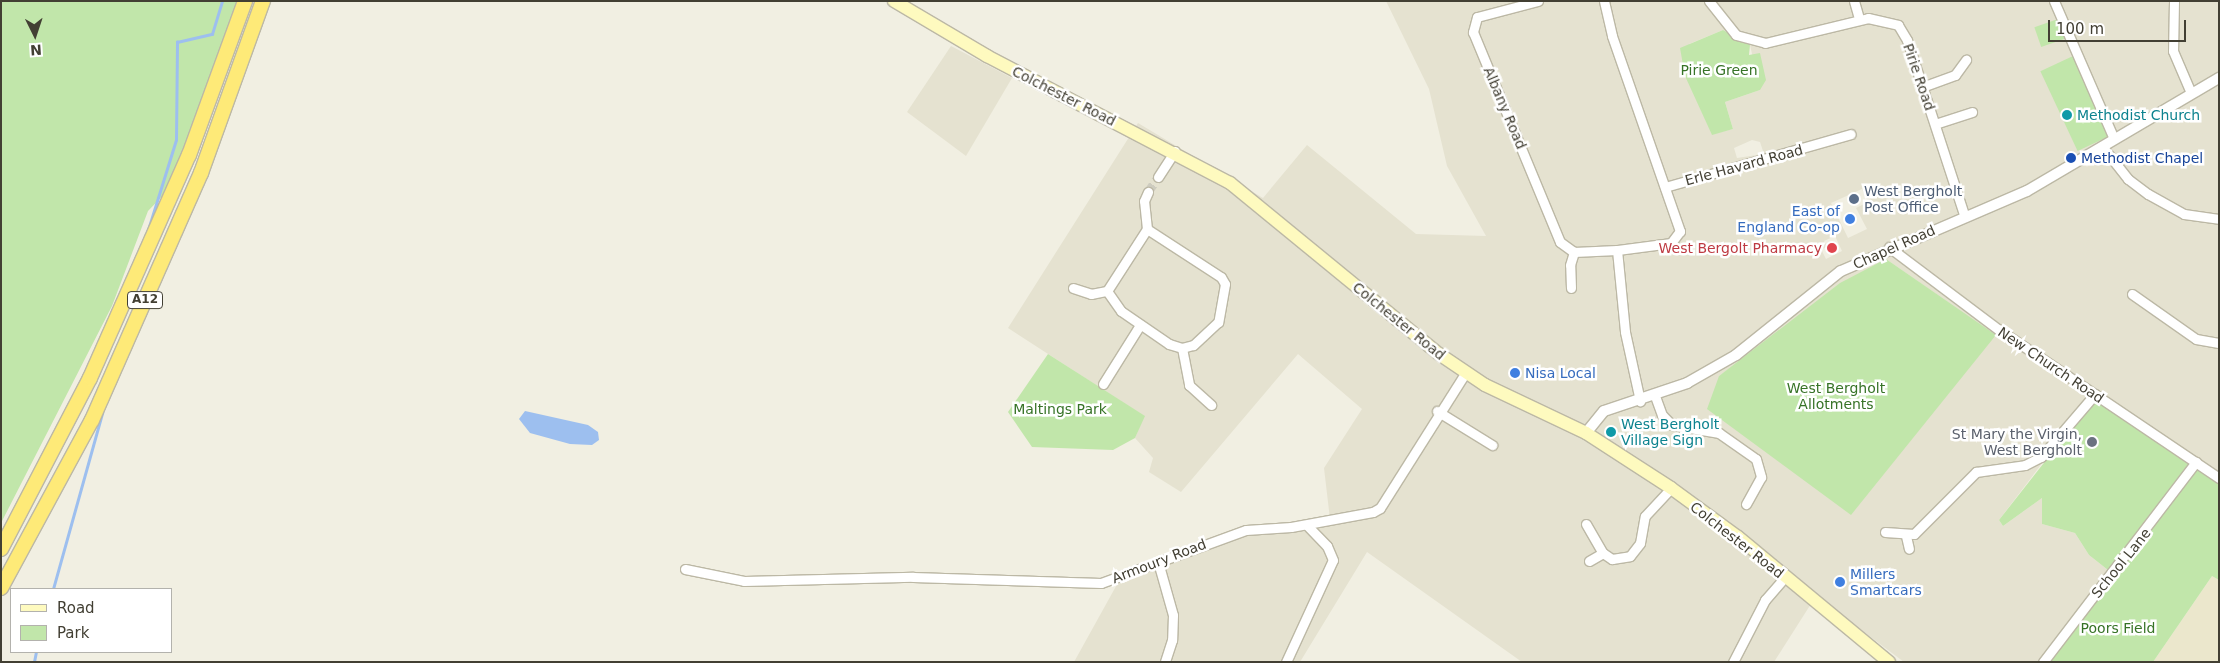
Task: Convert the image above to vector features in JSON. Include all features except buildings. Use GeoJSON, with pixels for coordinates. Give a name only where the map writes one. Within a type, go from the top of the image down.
{"type":"FeatureCollection","features":[{"type":"Feature","properties":{"kind":"highway","name":"A12"},"geometry":{"type":"LineString","coordinates":[[1,548],[90,378],[189,155],[245,1]]}},
{"type":"Feature","properties":{"kind":"highway","name":"A12"},"geometry":{"type":"LineString","coordinates":[[1,588],[96,411],[202,173],[263,1]]}},
{"type":"Feature","properties":{"kind":"main road","name":"Colchester Road"},"geometry":{"type":"LineString","coordinates":[[894,1],[987,56],[1175,151],[1259,204],[1405,329],[1466,372],[1586,433],[1670,488],[1785,577],[1884,660]]}},
{"type":"Feature","properties":{"kind":"street","name":"Albany Road"},"geometry":{"type":"LineString","coordinates":[[1538,1],[1477,18],[1473,32],[1560,242],[1574,252]]}},
{"type":"Feature","properties":{"kind":"street"},"geometry":{"type":"LineString","coordinates":[[1572,288],[1570,265],[1574,252],[1617,250],[1675,240],[1680,231],[1612,36],[1604,1]]}},
{"type":"Feature","properties":{"kind":"street","name":"Pirie Road"},"geometry":{"type":"LineString","coordinates":[[1709,1],[1736,35],[1765,43],[1859,19],[1879,19],[1898,26],[1935,124],[1965,217]]}},
{"type":"Feature","properties":{"kind":"street"},"geometry":{"type":"LineString","coordinates":[[1854,1],[1859,19]]}},
{"type":"Feature","properties":{"kind":"street"},"geometry":{"type":"LineString","coordinates":[[2054,1],[2114,139]]}},
{"type":"Feature","properties":{"kind":"street"},"geometry":{"type":"LineString","coordinates":[[2174,1],[2173,51],[2191,93]]}},
{"type":"Feature","properties":{"kind":"street"},"geometry":{"type":"LineString","coordinates":[[1922,87],[1955,75],[1966,60]]}},
{"type":"Feature","properties":{"kind":"street","name":"Chapel Road"},"geometry":{"type":"LineString","coordinates":[[1586,433],[1598,414],[1655,396],[1736,355],[1820,285],[1889,247],[2026,191],[2219,78]]}},
{"type":"Feature","properties":{"kind":"street"},"geometry":{"type":"LineString","coordinates":[[1935,124],[1972,112]]}},
{"type":"Feature","properties":{"kind":"street","name":"Erle Havard Road"},"geometry":{"type":"LineString","coordinates":[[1665,187],[1851,134]]}},
{"type":"Feature","properties":{"kind":"street"},"geometry":{"type":"LineString","coordinates":[[2102,146],[2128,180],[2148,194],[2184,214],[2219,219]]}},
{"type":"Feature","properties":{"kind":"street"},"geometry":{"type":"LineString","coordinates":[[1158,177],[1175,151]]}},
{"type":"Feature","properties":{"kind":"street"},"geometry":{"type":"LineString","coordinates":[[1073,288],[1091,294],[1107,291],[1147,229],[1144,201],[1148,192]]}},
{"type":"Feature","properties":{"kind":"street"},"geometry":{"type":"LineString","coordinates":[[1147,229],[1221,277],[1225,284],[1218,322],[1203,338],[1182,348]]}},
{"type":"Feature","properties":{"kind":"street","name":"New Church Road"},"geometry":{"type":"LineString","coordinates":[[1889,247],[1998,329],[2219,478]]}},
{"type":"Feature","properties":{"kind":"street"},"geometry":{"type":"LineString","coordinates":[[1617,250],[1625,332],[1640,401]]}},
{"type":"Feature","properties":{"kind":"street"},"geometry":{"type":"LineString","coordinates":[[1107,291],[1114,305],[1140,325],[1182,348]]}},
{"type":"Feature","properties":{"kind":"street"},"geometry":{"type":"LineString","coordinates":[[2132,294],[2196,339],[2219,343]]}},
{"type":"Feature","properties":{"kind":"street"},"geometry":{"type":"LineString","coordinates":[[1103,384],[1140,325]]}},
{"type":"Feature","properties":{"kind":"street"},"geometry":{"type":"LineString","coordinates":[[1182,348],[1189,385],[1211,405]]}},
{"type":"Feature","properties":{"kind":"street","name":"Armoury Road"},"geometry":{"type":"LineString","coordinates":[[685,569],[744,581],[913,577],[1101,583],[1246,530],[1307,525],[1380,508],[1438,411],[1466,372]]}},
{"type":"Feature","properties":{"kind":"street"},"geometry":{"type":"LineString","coordinates":[[1885,532],[1906,536],[1914,534],[1976,472],[2025,465],[2041,457],[2095,394]]}},
{"type":"Feature","properties":{"kind":"street"},"geometry":{"type":"LineString","coordinates":[[1655,396],[1662,415],[1672,425],[1719,433],[1756,459],[1761,477],[1746,504]]}},
{"type":"Feature","properties":{"kind":"street"},"geometry":{"type":"LineString","coordinates":[[1438,411],[1492,445]]}},
{"type":"Feature","properties":{"kind":"street","name":"School Lane"},"geometry":{"type":"LineString","coordinates":[[2043,662],[2196,462]]}},
{"type":"Feature","properties":{"kind":"street"},"geometry":{"type":"LineString","coordinates":[[1586,524],[1603,553],[1612,559],[1630,556],[1640,543],[1645,516],[1670,488]]}},
{"type":"Feature","properties":{"kind":"street"},"geometry":{"type":"LineString","coordinates":[[1286,662],[1333,560],[1327,546],[1307,525]]}},
{"type":"Feature","properties":{"kind":"street"},"geometry":{"type":"LineString","coordinates":[[1906,536],[1909,549]]}},
{"type":"Feature","properties":{"kind":"street"},"geometry":{"type":"LineString","coordinates":[[1589,561],[1603,553]]}},
{"type":"Feature","properties":{"kind":"street"},"geometry":{"type":"LineString","coordinates":[[1158,562],[1173,615],[1172,640],[1165,662]]}},
{"type":"Feature","properties":{"kind":"street"},"geometry":{"type":"LineString","coordinates":[[1733,662],[1766,600],[1785,577]]}},
{"type":"Feature","properties":{"kind":"shaded area"},"geometry":{"type":"Polygon","coordinates":[[[1386,1],[2219,1],[2219,482],[2192,463],[2062,437],[1999,520],[2003,526],[2042,498],[2042,524],[2075,533],[2089,555],[2108,570],[2046,662],[1904,662],[1816,596],[1774,662],[1522,662],[1367,552],[1300,662],[1074,662],[1120,579],[1246,530],[1330,519],[1324,468],[1362,409],[1298,354],[1181,492],[1149,472],[1153,458],[1135,438],[1144,416],[1008,328],[1138,123],[1263,198],[1307,145],[1416,234],[1486,236],[1447,166],[1429,89],[1386,1]],[[1723,30],[1689,44],[1692,90],[1712,134],[1733,129],[1725,102],[1760,90],[1750,45],[1723,30]],[[1752,140],[1734,148],[1737,158],[1764,154],[1760,142],[1752,140]],[[1862,189],[1831,203],[1848,238],[1867,229],[1856,208],[1868,202],[1862,189]],[[1835,236],[1824,241],[1827,247],[1821,249],[1826,259],[1842,251],[1835,236]],[[1886,259],[1719,376],[1995,335],[1886,259]]]}},
{"type":"Feature","properties":{"kind":"shaded area"},"geometry":{"type":"Polygon","coordinates":[[[951,46],[1012,78],[966,156],[907,112],[951,46]]]}},
{"type":"Feature","properties":{"kind":"shaded area"},"geometry":{"type":"Polygon","coordinates":[[[2212,576],[2219,580],[2219,662],[2153,662],[2212,576]]]}},
{"type":"Feature","properties":{"kind":"green space"},"geometry":{"type":"Polygon","coordinates":[[[1,1],[243,1],[177,181],[148,211],[112,306],[1,523],[1,1]]]}},
{"type":"Feature","properties":{"kind":"green space"},"geometry":{"type":"Polygon","coordinates":[[[2058,19],[2065,39],[2041,47],[2034,27],[2058,19]]]}},
{"type":"Feature","properties":{"kind":"green space","name":"Pirie Green"},"geometry":{"type":"Polygon","coordinates":[[[1723,30],[1750,45],[1749,55],[1760,53],[1766,80],[1760,90],[1725,102],[1733,129],[1712,135],[1685,76],[1680,48],[1723,30]]]}},
{"type":"Feature","properties":{"kind":"green space"},"geometry":{"type":"Polygon","coordinates":[[[2073,56],[2110,136],[2078,151],[2040,71],[2073,56]]]}},
{"type":"Feature","properties":{"kind":"green space","name":"West Bergholt Allotments"},"geometry":{"type":"Polygon","coordinates":[[[1886,259],[1996,335],[1851,515],[1707,409],[1719,376],[1840,283],[1886,259]]]}},
{"type":"Feature","properties":{"kind":"green space","name":"Maltings Park"},"geometry":{"type":"Polygon","coordinates":[[[1048,354],[1145,416],[1135,438],[1113,450],[1032,447],[1008,412],[1048,354]]]}},
{"type":"Feature","properties":{"kind":"green space"},"geometry":{"type":"Polygon","coordinates":[[[2095,398],[2192,463],[2108,570],[2089,555],[2075,533],[2042,524],[2042,498],[2003,526],[1999,520],[2095,398]]]}},
{"type":"Feature","properties":{"kind":"green space","name":"Poors Field"},"geometry":{"type":"Polygon","coordinates":[[[2198,467],[2219,482],[2219,580],[2212,576],[2153,662],[2046,662],[2198,467]]]}},
{"type":"Feature","properties":{"kind":"water"},"geometry":{"type":"Polygon","coordinates":[[[525,411],[588,425],[598,432],[599,440],[592,445],[570,444],[530,433],[519,419],[525,411]]]}},
{"type":"Feature","properties":{"kind":"waterway"},"geometry":{"type":"LineString","coordinates":[[147,233],[176,140],[177,42],[212,34],[222,1]]}},
{"type":"Feature","properties":{"kind":"waterway"},"geometry":{"type":"LineString","coordinates":[[53,588],[102,413]]}},
{"type":"Feature","properties":{"kind":"waterway"},"geometry":{"type":"LineString","coordinates":[[34,662],[36,653]]}},
{"type":"Feature","properties":{"kind":"tunnel"},"geometry":{"type":"LineString","coordinates":[[1148,192],[1158,177]]}},
{"type":"Feature","properties":{"kind":"place","name":"Methodist Church"},"geometry":{"type":"Point","coordinates":[2067,115]}},
{"type":"Feature","properties":{"kind":"place","name":"Methodist Chapel"},"geometry":{"type":"Point","coordinates":[2071,158]}},
{"type":"Feature","properties":{"kind":"place","name":"West Bergholt Post Office"},"geometry":{"type":"Point","coordinates":[1854,199]}},
{"type":"Feature","properties":{"kind":"place","name":"East of England Co-op"},"geometry":{"type":"Point","coordinates":[1850,219]}},
{"type":"Feature","properties":{"kind":"place","name":"West Bergolt Pharmacy"},"geometry":{"type":"Point","coordinates":[1832,248]}},
{"type":"Feature","properties":{"kind":"place","name":"Nisa Local"},"geometry":{"type":"Point","coordinates":[1515,373]}},
{"type":"Feature","properties":{"kind":"place","name":"West Bergholt Village Sign"},"geometry":{"type":"Point","coordinates":[1611,432]}},
{"type":"Feature","properties":{"kind":"place","name":"St Mary the Virgin, West Bergholt"},"geometry":{"type":"Point","coordinates":[2092,442]}},
{"type":"Feature","properties":{"kind":"place","name":"Millers Smartcars"},"geometry":{"type":"Point","coordinates":[1840,582]}}]}
